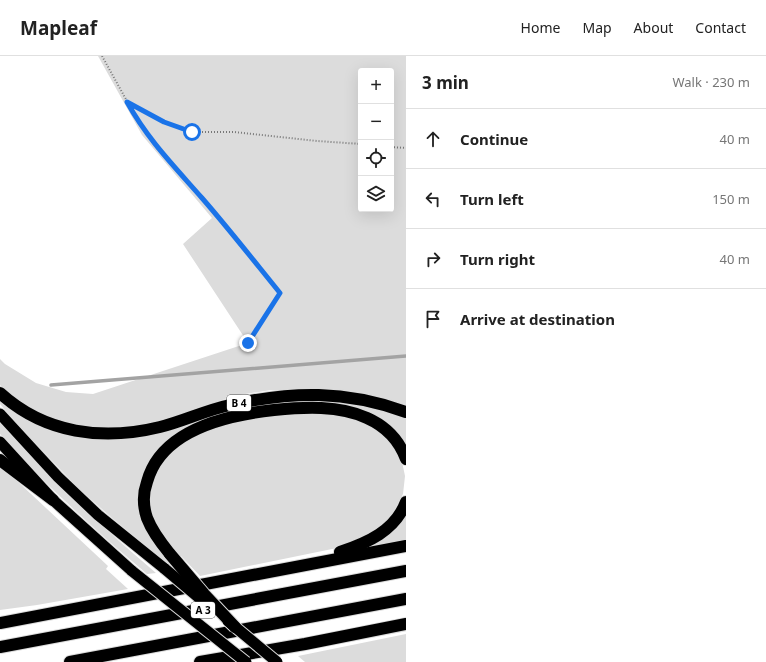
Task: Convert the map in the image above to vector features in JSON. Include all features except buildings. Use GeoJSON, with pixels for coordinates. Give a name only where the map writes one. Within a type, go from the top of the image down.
{"type":"FeatureCollection","features":[{"type":"Feature","properties":{"kind":"highway","name":"B 4"},"geometry":{"type":"LineString","coordinates":[[0,393],[25,411],[46,422],[73,430],[95,434],[141,431],[229,405],[288,396],[325,395],[351,397],[385,404],[406,412]]}},
{"type":"Feature","properties":{"kind":"highway","name":"A 3"},"geometry":{"type":"LineString","coordinates":[[235,627],[204,594],[170,554],[161,542],[148,518],[144,501],[146,485],[151,469],[164,451],[178,440],[205,426],[235,417],[268,411],[304,408],[344,411],[366,418],[386,429],[397,441],[406,459]]}},
{"type":"Feature","properties":{"kind":"highway"},"geometry":{"type":"LineString","coordinates":[[0,414],[58,477],[98,515],[277,662]]}},
{"type":"Feature","properties":{"kind":"highway"},"geometry":{"type":"LineString","coordinates":[[0,442],[53,500]]}},
{"type":"Feature","properties":{"kind":"highway"},"geometry":{"type":"LineString","coordinates":[[0,460],[53,500],[132,571],[246,662]]}},
{"type":"Feature","properties":{"kind":"highway"},"geometry":{"type":"LineString","coordinates":[[295,567],[350,549],[371,540],[393,523],[400,515],[406,502]]}},
{"type":"Feature","properties":{"kind":"highway"},"geometry":{"type":"LineString","coordinates":[[0,623],[406,546]]}},
{"type":"Feature","properties":{"kind":"highway","name":"A 3"},"geometry":{"type":"LineString","coordinates":[[0,647],[406,571]]}},
{"type":"Feature","properties":{"kind":"highway"},"geometry":{"type":"LineString","coordinates":[[70,662],[406,599]]}},
{"type":"Feature","properties":{"kind":"highway"},"geometry":{"type":"LineString","coordinates":[[0,615],[51,614]]}},
{"type":"Feature","properties":{"kind":"highway"},"geometry":{"type":"LineString","coordinates":[[200,662],[305,644],[406,624]]}},
{"type":"Feature","properties":{"kind":"highway"},"geometry":{"type":"LineString","coordinates":[[211,662],[227,657]]}},
{"type":"Feature","properties":{"kind":"path"},"geometry":{"type":"LineString","coordinates":[[102,56],[138,121],[156,147],[202,198],[280,293],[248,343]]}},
{"type":"Feature","properties":{"kind":"path"},"geometry":{"type":"LineString","coordinates":[[127,102],[164,122],[192,132],[234,132],[358,144]]}},
{"type":"Feature","properties":{"kind":"path"},"geometry":{"type":"LineString","coordinates":[[394,146],[406,148]]}},
{"type":"Feature","properties":{"kind":"shaded area"},"geometry":{"type":"Polygon","coordinates":[[[98,56],[406,56],[406,407],[340,392],[271,390],[233,396],[176,417],[146,425],[122,429],[81,428],[44,416],[25,405],[8,393],[0,385],[0,359],[5,364],[36,383],[66,392],[93,394],[248,343],[183,244],[212,218],[142,135],[98,56]]]}},
{"type":"Feature","properties":{"kind":"shaded area"},"geometry":{"type":"Polygon","coordinates":[[[0,400],[25,418],[48,430],[76,437],[102,440],[128,439],[159,432],[228,410],[293,400],[345,401],[406,416],[406,448],[372,416],[261,408],[158,450],[149,462],[144,476],[140,505],[185,579],[79,489],[16,423],[0,404],[0,400]]]}},
{"type":"Feature","properties":{"kind":"shaded area"},"geometry":{"type":"Polygon","coordinates":[[[302,413],[333,414],[355,418],[382,431],[401,457],[405,476],[403,494],[392,515],[374,533],[337,548],[200,576],[181,556],[177,559],[153,522],[149,502],[150,482],[167,453],[195,434],[227,424],[262,417],[302,413]]]}},
{"type":"Feature","properties":{"kind":"shaded area"},"geometry":{"type":"Polygon","coordinates":[[[0,423],[75,501],[156,573],[147,574],[108,541],[53,489],[0,434],[0,423]]]}},
{"type":"Feature","properties":{"kind":"shaded area"},"geometry":{"type":"Polygon","coordinates":[[[0,465],[108,566],[106,569],[128,589],[0,610],[0,465]]]}},
{"type":"Feature","properties":{"kind":"shaded area"},"geometry":{"type":"Polygon","coordinates":[[[406,512],[406,543],[345,555],[406,512]]]}},
{"type":"Feature","properties":{"kind":"shaded area"},"geometry":{"type":"Polygon","coordinates":[[[406,634],[406,662],[305,662],[298,656],[406,634]]]}},
{"type":"Feature","properties":{"kind":"waterway"},"geometry":{"type":"LineString","coordinates":[[51,385],[406,356]]}},
{"type":"Feature","properties":{"kind":"route"},"geometry":{"type":"LineString","coordinates":[[192,132],[164,122],[127,102],[156,147],[202,198],[280,293],[248,343]]}}]}
